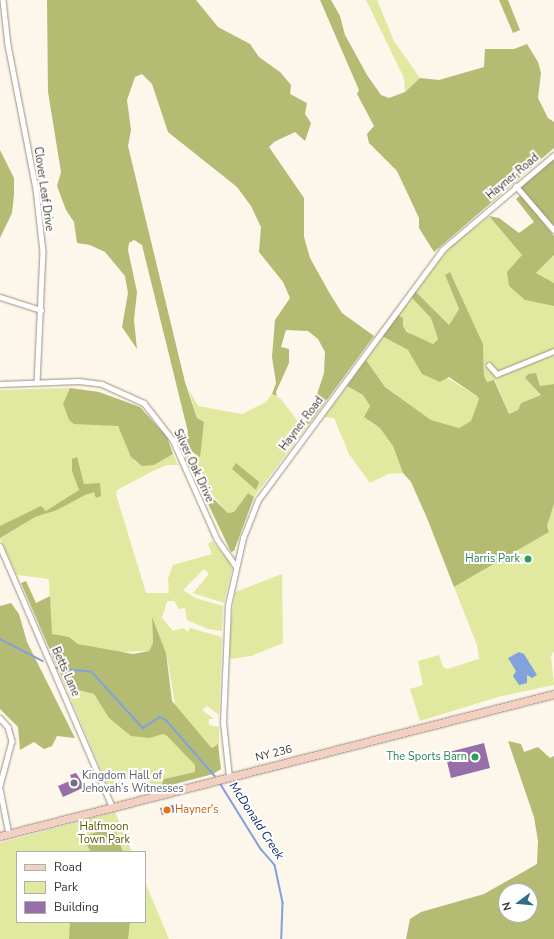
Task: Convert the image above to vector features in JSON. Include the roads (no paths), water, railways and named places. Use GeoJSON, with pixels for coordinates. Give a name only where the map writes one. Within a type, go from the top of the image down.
{"type":"FeatureCollection","features":[{"type":"Feature","properties":{"kind":"main road","name":"NY 236"},"geometry":{"type":"LineString","coordinates":[[0,836],[229,776],[554,694]]}},
{"type":"Feature","properties":{"kind":"street","name":"Clover Leaf Drive"},"geometry":{"type":"LineString","coordinates":[[3,0],[8,45],[36,189],[43,251],[37,382]]}},
{"type":"Feature","properties":{"kind":"street","name":"Hayner Road"},"geometry":{"type":"LineString","coordinates":[[229,776],[223,723],[225,641],[235,565],[250,517],[266,485],[423,272],[442,250],[554,155]]}},
{"type":"Feature","properties":{"kind":"street"},"geometry":{"type":"LineString","coordinates":[[516,186],[554,230]]}},
{"type":"Feature","properties":{"kind":"street"},"geometry":{"type":"LineString","coordinates":[[0,297],[41,310]]}},
{"type":"Feature","properties":{"kind":"street"},"geometry":{"type":"LineString","coordinates":[[489,365],[494,374],[501,373],[554,351]]}},
{"type":"Feature","properties":{"kind":"street","name":"Silver Oak Drive"},"geometry":{"type":"LineString","coordinates":[[0,384],[37,382],[102,384],[144,403],[173,440],[217,539],[235,565]]}},
{"type":"Feature","properties":{"kind":"street","name":"Betts Lane"},"geometry":{"type":"LineString","coordinates":[[0,546],[112,806]]}},
{"type":"Feature","properties":{"kind":"street"},"geometry":{"type":"LineString","coordinates":[[0,718],[8,727],[12,740],[0,788],[9,834]]}},
{"type":"Feature","properties":{"kind":"water"},"geometry":{"type":"Polygon","coordinates":[[[519,652],[524,654],[537,675],[532,678],[527,675],[527,683],[519,685],[513,676],[516,671],[508,658],[519,652]]]}},
{"type":"Feature","properties":{"kind":"waterway","name":"McDonald Creek"},"geometry":{"type":"LineString","coordinates":[[0,639],[43,661]]}},
{"type":"Feature","properties":{"kind":"waterway","name":"McDonald Creek"},"geometry":{"type":"LineString","coordinates":[[56,668],[92,672],[143,728],[160,717],[166,720],[215,776]]}},
{"type":"Feature","properties":{"kind":"waterway","name":"McDonald Creek"},"geometry":{"type":"LineString","coordinates":[[220,783],[261,849],[275,865],[283,903],[282,939]]}},
{"type":"Feature","properties":{"kind":"place","name":"Harris Park"},"geometry":{"type":"Point","coordinates":[528,559]}},
{"type":"Feature","properties":{"kind":"place","name":"The Sports Barn"},"geometry":{"type":"Point","coordinates":[475,757]}},
{"type":"Feature","properties":{"kind":"place","name":"Kingdom Hall of Jehovah’s Witnesses"},"geometry":{"type":"Point","coordinates":[74,783]}},
{"type":"Feature","properties":{"kind":"place","name":"Hayner's"},"geometry":{"type":"Point","coordinates":[167,810]}},
{"type":"Feature","properties":{"kind":"park label","name":"Halfmoon Town Park"},"geometry":{"type":"Point","coordinates":[104,834]}}]}
